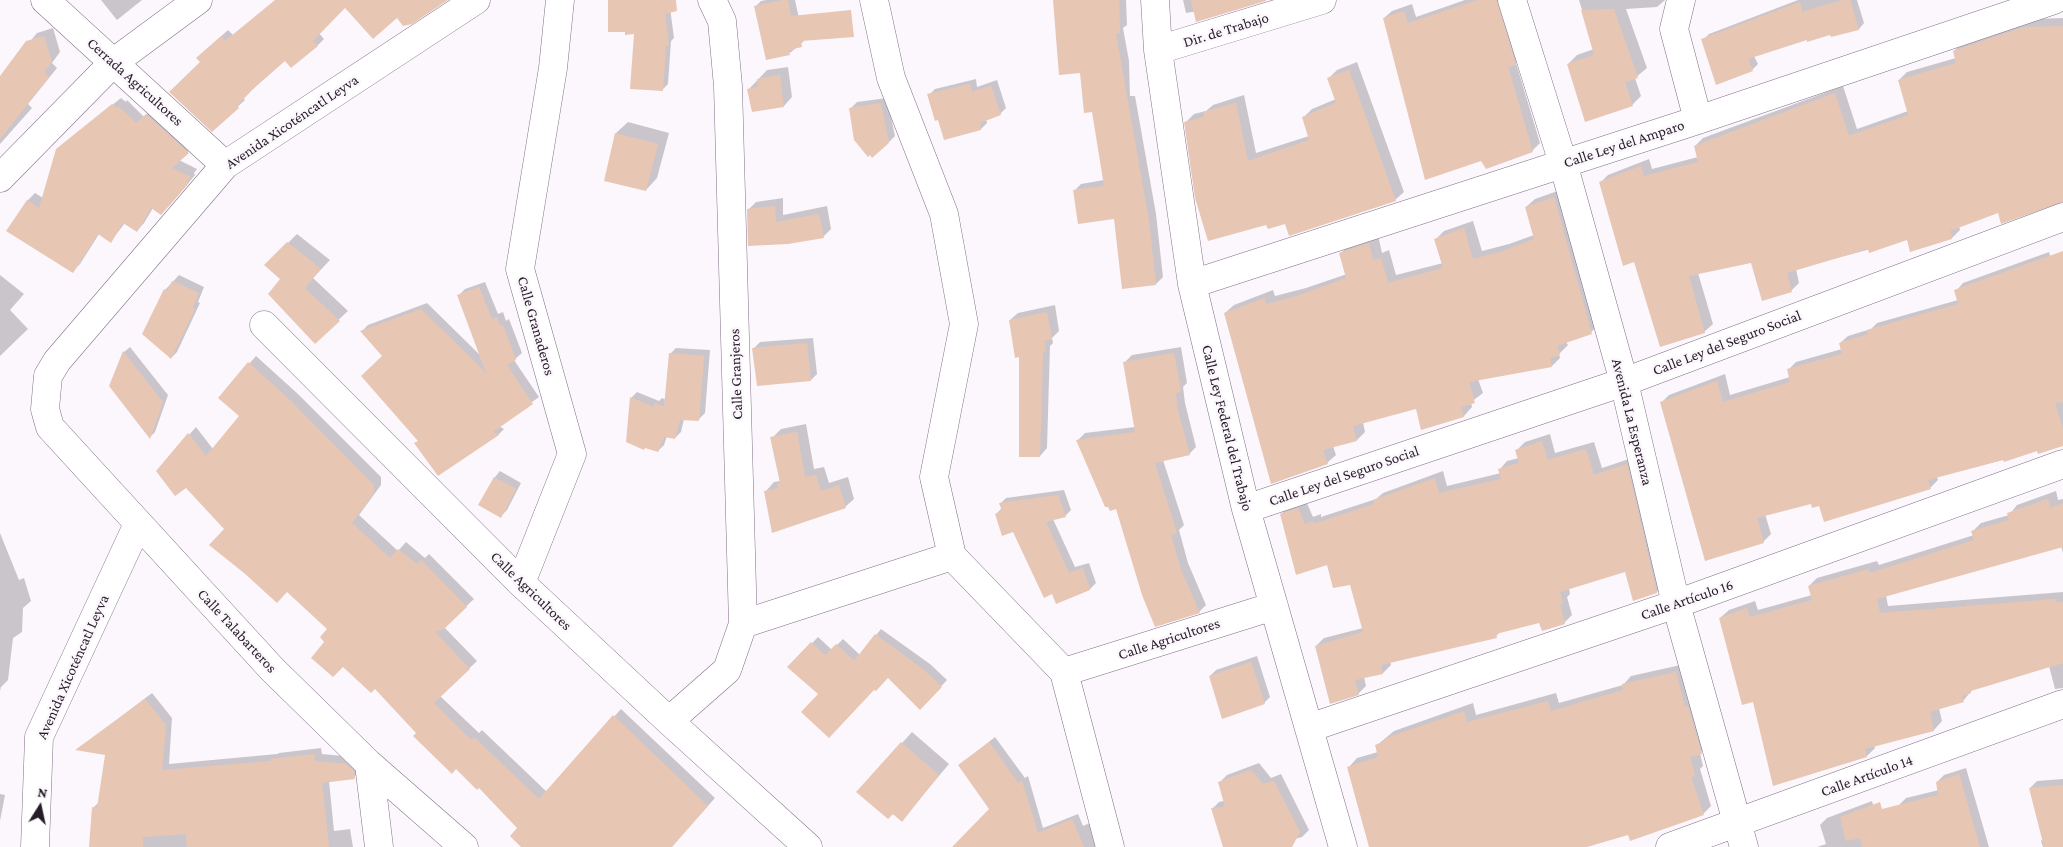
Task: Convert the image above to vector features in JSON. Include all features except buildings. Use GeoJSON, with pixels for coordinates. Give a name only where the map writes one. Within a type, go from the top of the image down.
{"type":"FeatureCollection","features":[{"type":"Feature","properties":{"kind":"street","name":"Cerrada Agricultores"},"geometry":{"type":"LineString","coordinates":[[45,0],[225,165]]}},
{"type":"Feature","properties":{"kind":"street"},"geometry":{"type":"LineString","coordinates":[[0,178],[114,62],[198,0]]}},
{"type":"Feature","properties":{"kind":"street","name":"Avenida Xicoténcatl Leyva"},"geometry":{"type":"LineString","coordinates":[[46,392],[48,376],[57,361],[225,165],[476,0]]}},
{"type":"Feature","properties":{"kind":"street","name":"Calle Granaderos"},"geometry":{"type":"LineString","coordinates":[[521,583],[572,454],[520,269],[553,68],[560,0]]}},
{"type":"Feature","properties":{"kind":"street","name":"Calle Granjeros"},"geometry":{"type":"LineString","coordinates":[[669,721],[727,670],[743,624],[728,86],[722,21],[712,0]]}},
{"type":"Feature","properties":{"kind":"street"},"geometry":{"type":"LineString","coordinates":[[874,0],[892,78],[944,214],[964,324],[934,477],[952,556],[1064,672],[1110,847]]}},
{"type":"Feature","properties":{"kind":"street","name":"Calle Ley Federal del Trabajo"},"geometry":{"type":"LineString","coordinates":[[1155,0],[1158,50],[1192,284],[1246,509],[1343,847]]}},
{"type":"Feature","properties":{"kind":"street","name":"Dir. de Trabajo"},"geometry":{"type":"LineString","coordinates":[[1158,50],[1322,0]]}},
{"type":"Feature","properties":{"kind":"street","name":"Avenida La Esperanza"},"geometry":{"type":"LineString","coordinates":[[1512,0],[1563,163],[1624,382],[1676,604],[1740,835]]}},
{"type":"Feature","properties":{"kind":"street"},"geometry":{"type":"LineString","coordinates":[[1681,0],[1674,29],[1698,120]]}},
{"type":"Feature","properties":{"kind":"street","name":"Calle Ley del Amparo"},"geometry":{"type":"LineString","coordinates":[[1192,284],[1698,120],[2054,0]]}},
{"type":"Feature","properties":{"kind":"street","name":"Calle Ley del Seguro Social"},"geometry":{"type":"LineString","coordinates":[[1246,509],[1624,382],[2063,217]]}},
{"type":"Feature","properties":{"kind":"street","name":"Calle Agricultores"},"geometry":{"type":"LineString","coordinates":[[264,325],[521,583],[808,847]]}},
{"type":"Feature","properties":{"kind":"street","name":"Calle Talabarteros"},"geometry":{"type":"LineString","coordinates":[[46,392],[45,409],[50,427],[272,670],[369,764],[464,847]]}},
{"type":"Feature","properties":{"kind":"street","name":"Calle Artículo 16"},"geometry":{"type":"LineString","coordinates":[[1309,728],[1676,604],[2063,464]]}},
{"type":"Feature","properties":{"kind":"street","name":"Avenida Xicoténcatl Leyva"},"geometry":{"type":"LineString","coordinates":[[35,847],[39,737],[138,524]]}},
{"type":"Feature","properties":{"kind":"street"},"geometry":{"type":"LineString","coordinates":[[743,624],[952,556]]}},
{"type":"Feature","properties":{"kind":"street","name":"Calle Agricultores"},"geometry":{"type":"LineString","coordinates":[[1064,672],[1274,606]]}},
{"type":"Feature","properties":{"kind":"street","name":"Calle Artículo 14"},"geometry":{"type":"LineString","coordinates":[[1670,847],[1740,835],[2063,704]]}},
{"type":"Feature","properties":{"kind":"street"},"geometry":{"type":"LineString","coordinates":[[369,764],[379,847]]}}]}
